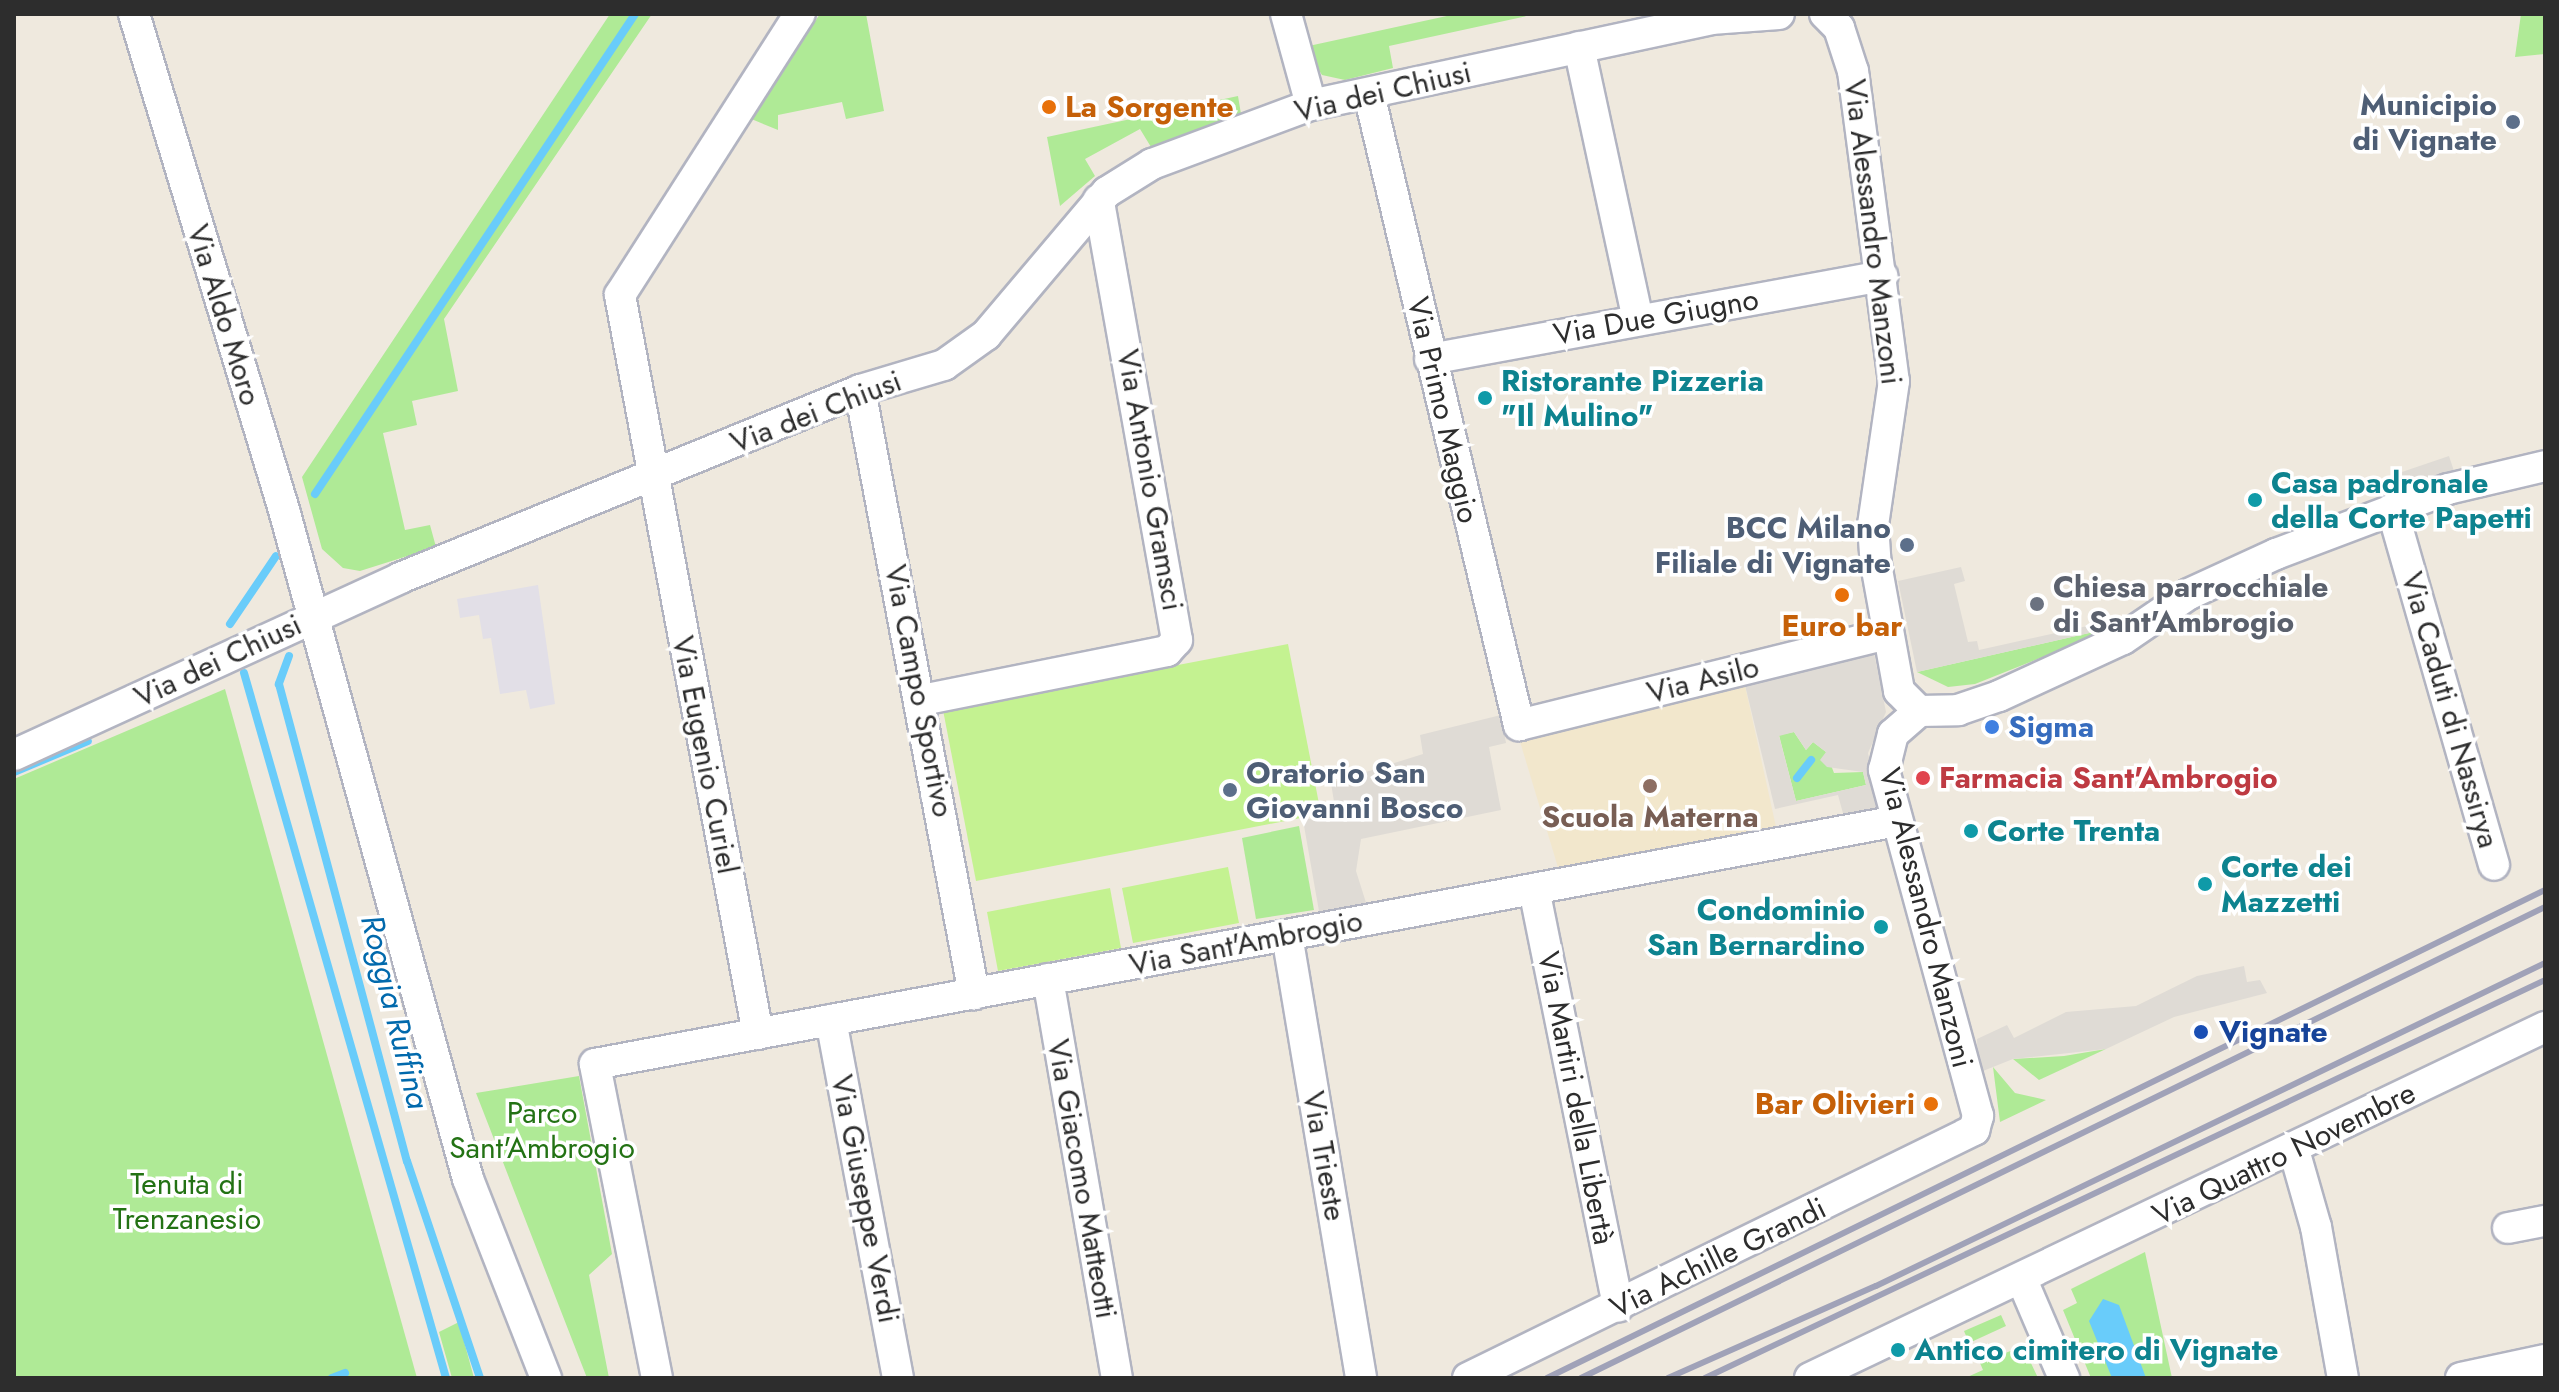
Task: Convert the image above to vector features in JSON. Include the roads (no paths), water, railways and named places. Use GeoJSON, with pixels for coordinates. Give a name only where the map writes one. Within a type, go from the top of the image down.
{"type":"FeatureCollection","features":[{"type":"Feature","properties":{"kind":"street","name":"Via Aldo Moro"},"geometry":{"type":"LineString","coordinates":[[134,14],[314,616],[468,1179],[546,1378]]}},
{"type":"Feature","properties":{"kind":"street","name":"Via Eugenio Curiel"},"geometry":{"type":"LineString","coordinates":[[758,1034],[620,290],[800,14]]}},
{"type":"Feature","properties":{"kind":"street"},"geometry":{"type":"LineString","coordinates":[[1286,14],[1311,105]]}},
{"type":"Feature","properties":{"kind":"street","name":"Via dei Chiusi"},"geometry":{"type":"LineString","coordinates":[[1579,47],[1630,14]]}},
{"type":"Feature","properties":{"kind":"street","name":"Via dei Chiusi"},"geometry":{"type":"LineString","coordinates":[[14,755],[314,616],[860,390],[934,370],[972,347],[1099,200],[1152,164],[1311,105],[1708,16],[1779,14]]}},
{"type":"Feature","properties":{"kind":"street","name":"Via Alessandro Manzoni"},"geometry":{"type":"LineString","coordinates":[[1825,14],[1839,28],[1853,71],[1882,276],[1894,398],[1873,525],[1899,691],[1919,711],[1900,725],[1884,755],[1897,821],[1978,1116],[1967,1135]]}},
{"type":"Feature","properties":{"kind":"street"},"geometry":{"type":"LineString","coordinates":[[1579,47],[1638,320]]}},
{"type":"Feature","properties":{"kind":"street","name":"Via Primo Maggio"},"geometry":{"type":"LineString","coordinates":[[1369,94],[1519,725]]}},
{"type":"Feature","properties":{"kind":"street","name":"Via Antonio Gramsci"},"geometry":{"type":"LineString","coordinates":[[922,700],[1167,651],[1177,640],[1099,200]]}},
{"type":"Feature","properties":{"kind":"street","name":"Via Due Giugno"},"geometry":{"type":"LineString","coordinates":[[1430,359],[1882,276]]}},
{"type":"Feature","properties":{"kind":"street","name":"Via Campo Sportivo"},"geometry":{"type":"LineString","coordinates":[[860,390],[922,700],[974,994]]}},
{"type":"Feature","properties":{"kind":"street"},"geometry":{"type":"LineString","coordinates":[[1919,711],[1958,710],[1999,696],[2123,639],[2189,594],[2392,509],[2545,466]]}},
{"type":"Feature","properties":{"kind":"street","name":"Via Caduti di Nassirya"},"geometry":{"type":"LineString","coordinates":[[2392,509],[2494,865]]}},
{"type":"Feature","properties":{"kind":"street","name":"Via Asilo"},"geometry":{"type":"LineString","coordinates":[[1519,725],[1888,634]]}},
{"type":"Feature","properties":{"kind":"street","name":"Via Sant'Ambrogio"},"geometry":{"type":"LineString","coordinates":[[657,1378],[595,1064],[1897,821]]}},
{"type":"Feature","properties":{"kind":"street","name":"Via Martiri della Libertà"},"geometry":{"type":"LineString","coordinates":[[1534,889],[1618,1307]]}},
{"type":"Feature","properties":{"kind":"street","name":"Via Trieste"},"geometry":{"type":"LineString","coordinates":[[1287,935],[1361,1378]]}},
{"type":"Feature","properties":{"kind":"street","name":"Via Giacomo Matteotti"},"geometry":{"type":"LineString","coordinates":[[1048,979],[1117,1378]]}},
{"type":"Feature","properties":{"kind":"street","name":"Via Giuseppe Verdi"},"geometry":{"type":"LineString","coordinates":[[831,1020],[898,1378]]}},
{"type":"Feature","properties":{"kind":"street","name":"Via Quattro Novembre"},"geometry":{"type":"LineString","coordinates":[[1810,1378],[2543,1033]]}},
{"type":"Feature","properties":{"kind":"street","name":"Via Achille Grandi"},"geometry":{"type":"LineString","coordinates":[[1468,1378],[1967,1135]]}},
{"type":"Feature","properties":{"kind":"street"},"geometry":{"type":"LineString","coordinates":[[2294,1150],[2316,1227],[2343,1378]]}},
{"type":"Feature","properties":{"kind":"street"},"geometry":{"type":"LineString","coordinates":[[2508,1228],[2545,1221]]}},
{"type":"Feature","properties":{"kind":"street"},"geometry":{"type":"LineString","coordinates":[[2022,1280],[2064,1378]]}},
{"type":"Feature","properties":{"kind":"street"},"geometry":{"type":"LineString","coordinates":[[2461,1378],[2545,1360]]}},
{"type":"Feature","properties":{"kind":"water"},"geometry":{"type":"Polygon","coordinates":[[[2103,1299],[2119,1305],[2146,1378],[2112,1378],[2089,1321],[2103,1299]]]}},
{"type":"Feature","properties":{"kind":"waterway"},"geometry":{"type":"LineString","coordinates":[[315,494],[635,14]]}},
{"type":"Feature","properties":{"kind":"waterway"},"geometry":{"type":"LineString","coordinates":[[230,624],[276,556]]}},
{"type":"Feature","properties":{"kind":"waterway","name":"Roggia Ruffina"},"geometry":{"type":"LineString","coordinates":[[289,656],[279,684],[407,1161],[480,1378]]}},
{"type":"Feature","properties":{"kind":"waterway"},"geometry":{"type":"LineString","coordinates":[[244,673],[446,1378]]}},
{"type":"Feature","properties":{"kind":"waterway"},"geometry":{"type":"LineString","coordinates":[[14,772],[88,741]]}},
{"type":"Feature","properties":{"kind":"waterway"},"geometry":{"type":"LineString","coordinates":[[1797,778],[1811,760]]}},
{"type":"Feature","properties":{"kind":"waterway"},"geometry":{"type":"LineString","coordinates":[[332,1378],[345,1373]]}},
{"type":"Feature","properties":{"kind":"railway"},"geometry":{"type":"LineString","coordinates":[[1547,1378],[2545,890]]}},
{"type":"Feature","properties":{"kind":"railway"},"geometry":{"type":"LineString","coordinates":[[1581,1378],[2545,907]]}},
{"type":"Feature","properties":{"kind":"railway"},"geometry":{"type":"LineString","coordinates":[[1668,1378],[1876,1286],[2545,963]]}},
{"type":"Feature","properties":{"kind":"railway"},"geometry":{"type":"LineString","coordinates":[[1705,1378],[2545,980]]}},
{"type":"Feature","properties":{"kind":"place","name":"La Sorgente"},"geometry":{"type":"Point","coordinates":[1049,107]}},
{"type":"Feature","properties":{"kind":"place","name":"Municipio di Vignate"},"geometry":{"type":"Point","coordinates":[2513,122]}},
{"type":"Feature","properties":{"kind":"place","name":"Ristorante Pizzeria \"Il Mulino\""},"geometry":{"type":"Point","coordinates":[1485,398]}},
{"type":"Feature","properties":{"kind":"place","name":"Casa padronale della Corte Papetti"},"geometry":{"type":"Point","coordinates":[2255,500]}},
{"type":"Feature","properties":{"kind":"place","name":"BCC Milano Filiale di Vignate"},"geometry":{"type":"Point","coordinates":[1907,545]}},
{"type":"Feature","properties":{"kind":"place","name":"Euro bar"},"geometry":{"type":"Point","coordinates":[1842,595]}},
{"type":"Feature","properties":{"kind":"place","name":"Chiesa parrocchiale di Sant'Ambrogio"},"geometry":{"type":"Point","coordinates":[2037,604]}},
{"type":"Feature","properties":{"kind":"place","name":"Sigma"},"geometry":{"type":"Point","coordinates":[1992,727]}},
{"type":"Feature","properties":{"kind":"place","name":"Farmacia Sant'Ambrogio"},"geometry":{"type":"Point","coordinates":[1923,778]}},
{"type":"Feature","properties":{"kind":"place","name":"Scuola Materna"},"geometry":{"type":"Point","coordinates":[1650,786]}},
{"type":"Feature","properties":{"kind":"place","name":"Oratorio San Giovanni Bosco"},"geometry":{"type":"Point","coordinates":[1230,790]}},
{"type":"Feature","properties":{"kind":"place","name":"Corte Trenta"},"geometry":{"type":"Point","coordinates":[1971,831]}},
{"type":"Feature","properties":{"kind":"place","name":"Corte dei Mazzetti"},"geometry":{"type":"Point","coordinates":[2205,884]}},
{"type":"Feature","properties":{"kind":"place","name":"Condominio San Bernardino"},"geometry":{"type":"Point","coordinates":[1881,927]}},
{"type":"Feature","properties":{"kind":"place","name":"Vignate"},"geometry":{"type":"Point","coordinates":[2201,1032]}},
{"type":"Feature","properties":{"kind":"place","name":"Bar Olivieri"},"geometry":{"type":"Point","coordinates":[1931,1104]}},
{"type":"Feature","properties":{"kind":"place","name":"Antico cimitero di Vignate"},"geometry":{"type":"Point","coordinates":[1898,1350]}},
{"type":"Feature","properties":{"kind":"park label","name":"Parco Sant'Ambrogio"},"geometry":{"type":"Point","coordinates":[542,1130]}},
{"type":"Feature","properties":{"kind":"park label","name":"Tenuta di Trenzanesio"},"geometry":{"type":"Point","coordinates":[187,1201]}}]}
